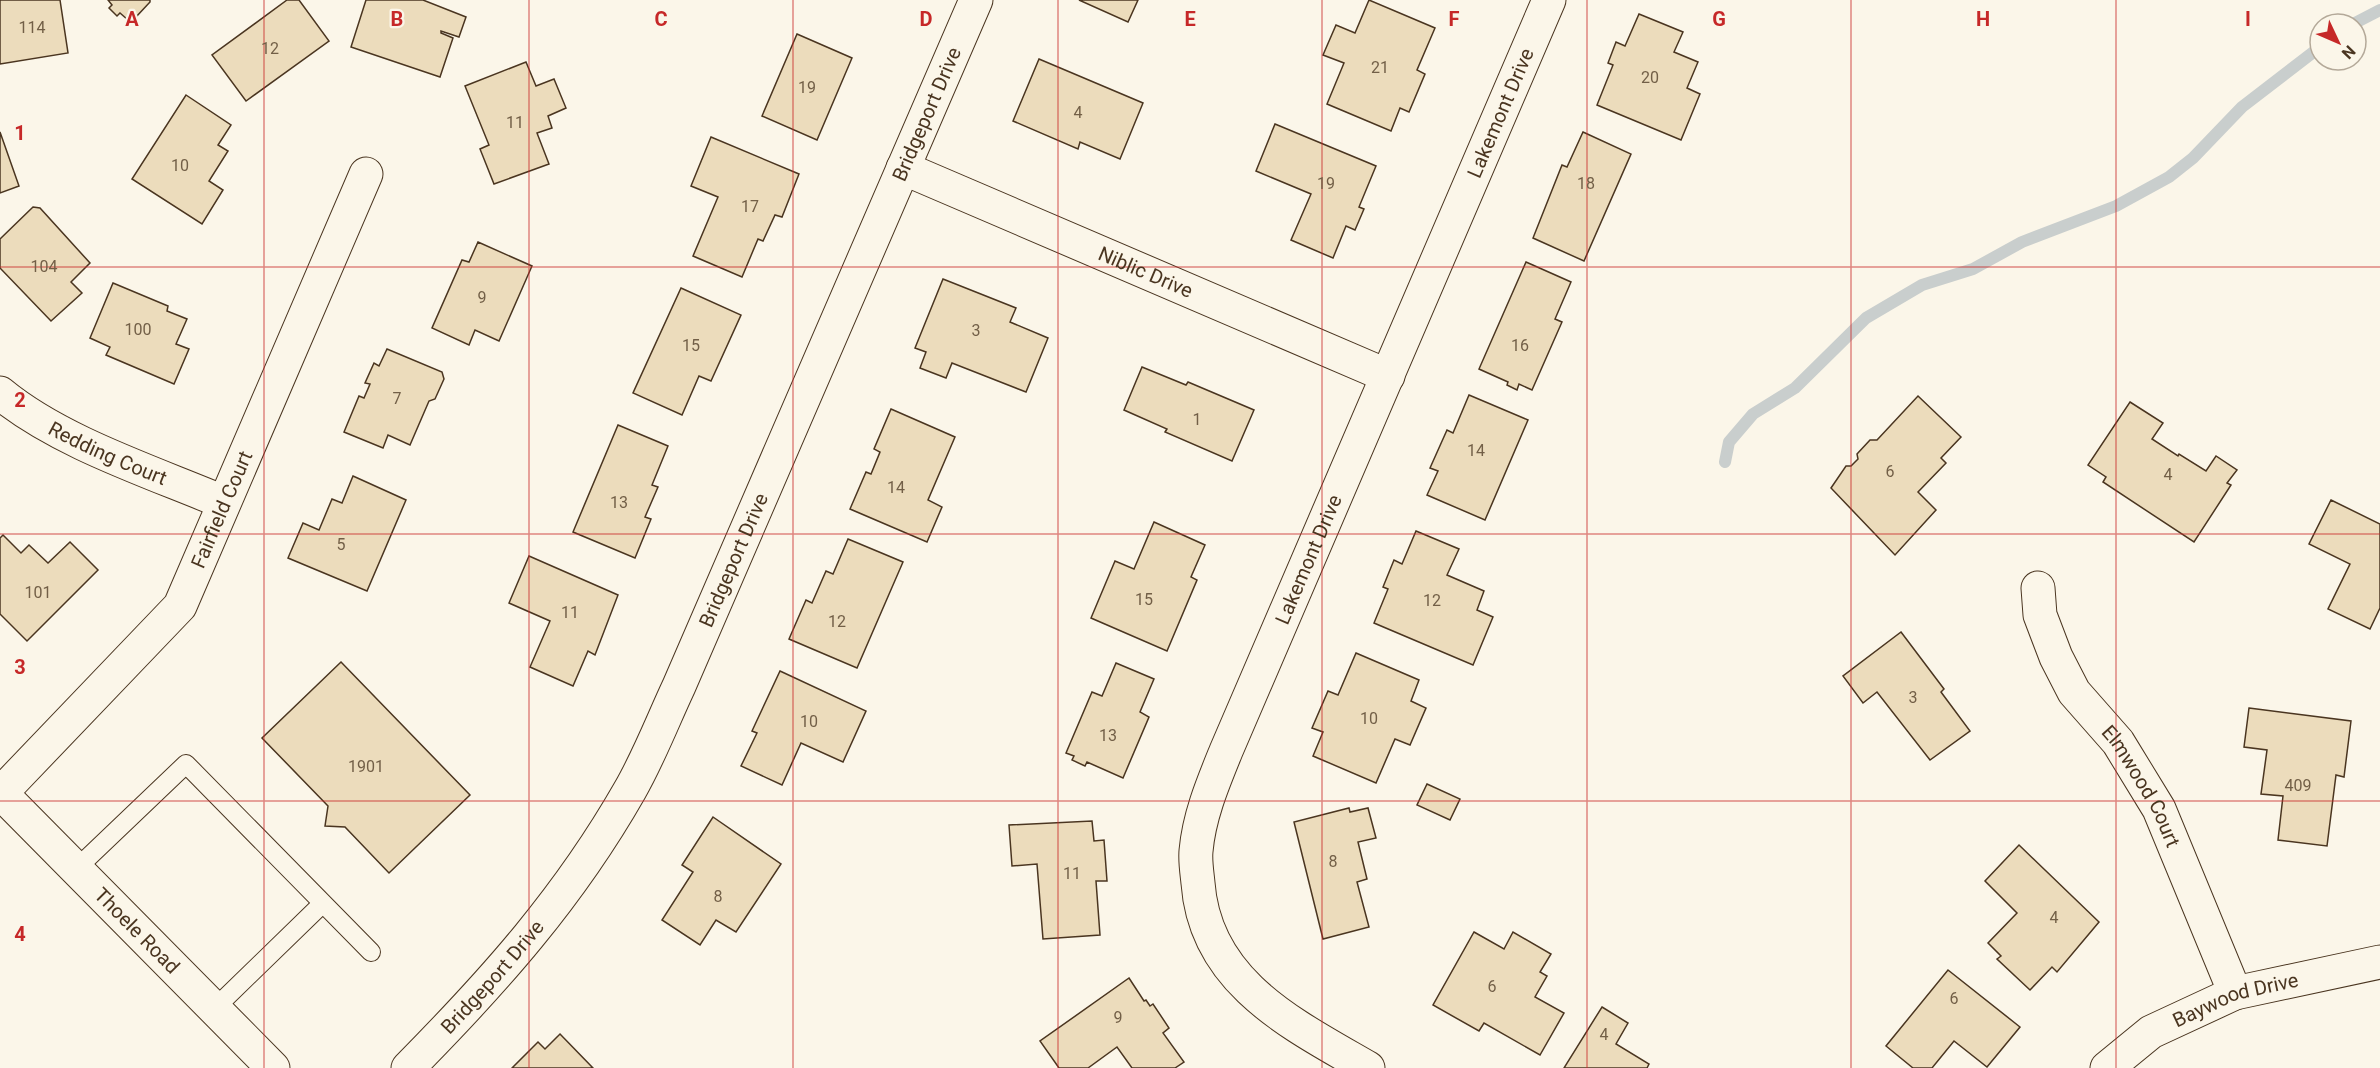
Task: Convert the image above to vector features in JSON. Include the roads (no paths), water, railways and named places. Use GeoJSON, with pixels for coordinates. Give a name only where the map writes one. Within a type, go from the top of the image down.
{"type":"FeatureCollection","features":[{"type":"Feature","properties":{"kind":"street","name":"Bridgeport Drive"},"geometry":{"type":"LineString","coordinates":[[408,1068],[482,993],[540,926],[589,856],[631,788],[679,686],[976,0]]}},
{"type":"Feature","properties":{"kind":"street","name":"Lakemont Drive"},"geometry":{"type":"LineString","coordinates":[[1368,1068],[1305,1031],[1261,1001],[1234,975],[1213,941],[1199,903],[1195,852],[1204,808],[1226,751],[1549,0]]}},
{"type":"Feature","properties":{"kind":"street","name":"Niblic Drive"},"geometry":{"type":"LineString","coordinates":[[903,168],[1388,376]]}},
{"type":"Feature","properties":{"kind":"street","name":"Fairfield Court"},"geometry":{"type":"LineString","coordinates":[[0,793],[180,606],[366,174]]}},
{"type":"Feature","properties":{"kind":"street","name":"Redding Court"},"geometry":{"type":"LineString","coordinates":[[0,393],[25,414],[107,453],[223,502]]}},
{"type":"Feature","properties":{"kind":"street","name":"Elmwood Court"},"geometry":{"type":"LineString","coordinates":[[2038,588],[2040,615],[2056,657],[2074,692],[2118,742],[2159,809],[2235,993]]}},
{"type":"Feature","properties":{"kind":"street","name":"Thoele Road"},"geometry":{"type":"LineString","coordinates":[[0,793],[273,1068]]}},
{"type":"Feature","properties":{"kind":"street","name":"Baywood Drive"},"geometry":{"type":"LineString","coordinates":[[2107,1068],[2151,1032],[2235,993],[2380,962]]}},
{"type":"Feature","properties":{"kind":"lane"},"geometry":{"type":"LineString","coordinates":[[76,868],[186,764],[371,952]]}},
{"type":"Feature","properties":{"kind":"lane"},"geometry":{"type":"LineString","coordinates":[[214,1009],[322,904]]}},
{"type":"Feature","properties":{"kind":"waterway"},"geometry":{"type":"LineString","coordinates":[[2368,16],[2380,10]]}},
{"type":"Feature","properties":{"kind":"waterway"},"geometry":{"type":"LineString","coordinates":[[1725,462],[1729,442],[1753,414],[1795,388],[1866,318],[1922,285],[1973,269],[2022,242],[2116,206],[2169,177],[2193,158],[2242,107],[2308,56]]}}]}
